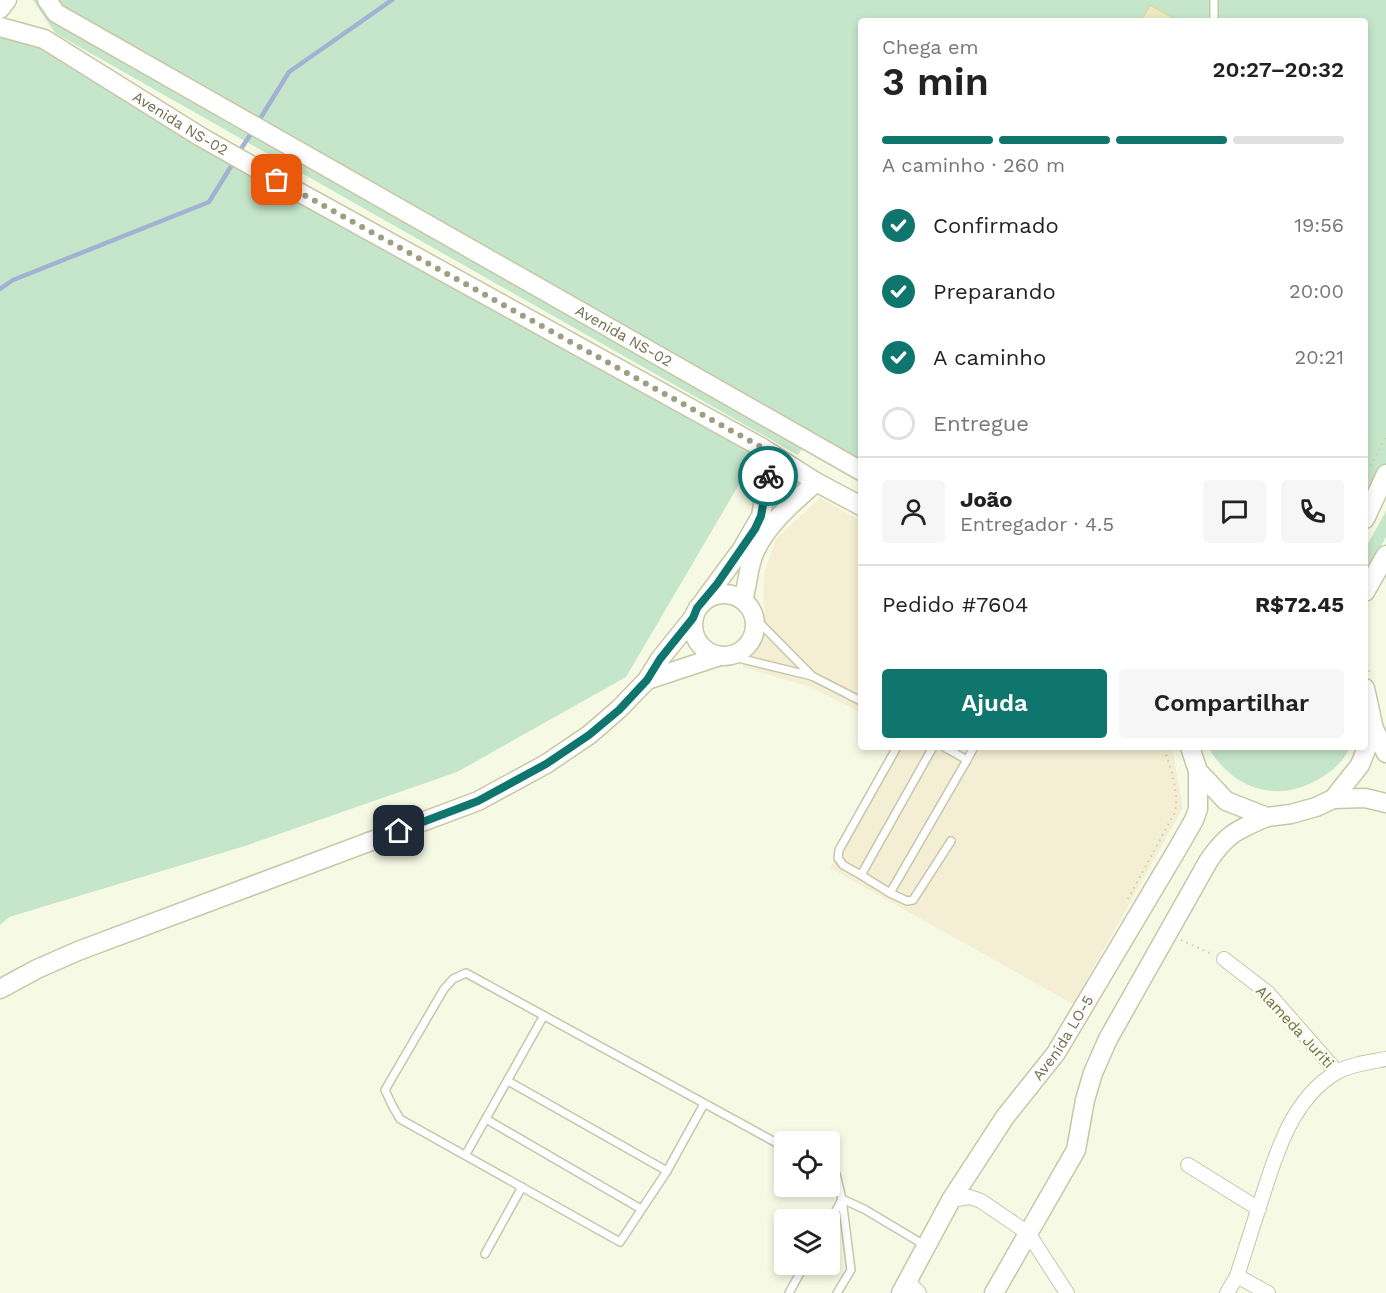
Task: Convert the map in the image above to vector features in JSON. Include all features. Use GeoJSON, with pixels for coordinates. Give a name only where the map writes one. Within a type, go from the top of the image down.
{"type":"FeatureCollection","features":[{"type":"Feature","properties":{"kind":"street"},"geometry":{"type":"LineString","coordinates":[[0,9],[7,0]]}},
{"type":"Feature","properties":{"kind":"street","name":"Avenida NS-02"},"geometry":{"type":"LineString","coordinates":[[47,0],[56,13],[858,469]]}},
{"type":"Feature","properties":{"kind":"street","name":"Avenida NS-02"},"geometry":{"type":"LineString","coordinates":[[0,27],[44,39],[201,137],[772,454],[816,482],[858,504]]}},
{"type":"Feature","properties":{"kind":"street"},"geometry":{"type":"LineString","coordinates":[[0,989],[78,951],[478,801],[546,764],[589,735],[619,710],[647,680],[660,659],[693,618],[697,608],[742,549],[758,523],[765,499],[772,454]]}},
{"type":"Feature","properties":{"kind":"street"},"geometry":{"type":"LineString","coordinates":[[1368,508],[1378,472]]}},
{"type":"Feature","properties":{"kind":"street"},"geometry":{"type":"LineString","coordinates":[[743,600],[752,558],[763,537],[775,521],[816,482]]}},
{"type":"Feature","properties":{"kind":"street"},"geometry":{"type":"LineString","coordinates":[[1368,587],[1386,555]]}},
{"type":"Feature","properties":{"kind":"street"},"geometry":{"type":"LineString","coordinates":[[647,680],[739,652],[747,646],[755,627],[750,608],[743,600],[720,593],[705,600]]}},
{"type":"Feature","properties":{"kind":"street"},"geometry":{"type":"LineString","coordinates":[[693,618],[693,631],[698,643],[707,652],[725,656]]}},
{"type":"Feature","properties":{"kind":"street"},"geometry":{"type":"LineString","coordinates":[[1368,702],[1374,729],[1386,753]]}},
{"type":"Feature","properties":{"kind":"street"},"geometry":{"type":"LineString","coordinates":[[1368,744],[1374,729]]}},
{"type":"Feature","properties":{"kind":"street"},"geometry":{"type":"LineString","coordinates":[[1191,750],[1198,771],[1226,801],[1267,817]]}},
{"type":"Feature","properties":{"kind":"street"},"geometry":{"type":"LineString","coordinates":[[1333,799],[1360,765],[1366,750]]}},
{"type":"Feature","properties":{"kind":"street","name":"Avenida LO-5"},"geometry":{"type":"LineString","coordinates":[[909,1289],[926,1246],[951,1200],[1005,1117],[1056,1053],[1194,820],[1198,809],[1198,771]]}},
{"type":"Feature","properties":{"kind":"street"},"geometry":{"type":"LineString","coordinates":[[994,1293],[1076,1150],[1085,1100],[1093,1073],[1108,1038],[1221,842],[1234,831],[1267,817],[1291,814],[1333,799],[1365,798],[1386,803]]}},
{"type":"Feature","properties":{"kind":"street","name":"Alameda Juriti"},"geometry":{"type":"LineString","coordinates":[[1224,960],[1268,993],[1337,1072]]}},
{"type":"Feature","properties":{"kind":"street"},"geometry":{"type":"LineString","coordinates":[[1227,1293],[1237,1276],[1275,1156],[1296,1114],[1314,1091],[1337,1072],[1360,1063],[1386,1059]]}},
{"type":"Feature","properties":{"kind":"street"},"geometry":{"type":"LineString","coordinates":[[1188,1165],[1258,1209]]}},
{"type":"Feature","properties":{"kind":"street"},"geometry":{"type":"LineString","coordinates":[[951,1200],[970,1197],[981,1201],[1028,1233],[1067,1293]]}},
{"type":"Feature","properties":{"kind":"street"},"geometry":{"type":"LineString","coordinates":[[1237,1276],[1268,1293]]}},
{"type":"Feature","properties":{"kind":"lane"},"geometry":{"type":"LineString","coordinates":[[1214,18],[1215,0]]}},
{"type":"Feature","properties":{"kind":"lane"},"geometry":{"type":"LineString","coordinates":[[754,617],[812,676]]}},
{"type":"Feature","properties":{"kind":"lane"},"geometry":{"type":"LineString","coordinates":[[725,656],[812,676],[858,699]]}},
{"type":"Feature","properties":{"kind":"lane"},"geometry":{"type":"LineString","coordinates":[[895,750],[838,850],[838,858],[843,865],[907,901],[913,900],[951,841]]}},
{"type":"Feature","properties":{"kind":"lane"},"geometry":{"type":"LineString","coordinates":[[861,875],[931,750]]}},
{"type":"Feature","properties":{"kind":"lane"},"geometry":{"type":"LineString","coordinates":[[949,750],[967,760]]}},
{"type":"Feature","properties":{"kind":"lane"},"geometry":{"type":"LineString","coordinates":[[890,893],[972,750]]}},
{"type":"Feature","properties":{"kind":"lane"},"geometry":{"type":"LineString","coordinates":[[704,1104],[667,1171],[620,1242],[400,1119],[385,1090],[444,989],[453,979],[466,974],[774,1142]]}},
{"type":"Feature","properties":{"kind":"lane"},"geometry":{"type":"LineString","coordinates":[[466,1154],[543,1017]]}},
{"type":"Feature","properties":{"kind":"lane"},"geometry":{"type":"LineString","coordinates":[[508,1081],[667,1171]]}},
{"type":"Feature","properties":{"kind":"lane"},"geometry":{"type":"LineString","coordinates":[[486,1119],[641,1209]]}},
{"type":"Feature","properties":{"kind":"lane"},"geometry":{"type":"LineString","coordinates":[[485,1254],[522,1186]]}},
{"type":"Feature","properties":{"kind":"lane"},"geometry":{"type":"LineString","coordinates":[[837,1293],[851,1270],[840,1191]]}},
{"type":"Feature","properties":{"kind":"lane"},"geometry":{"type":"LineString","coordinates":[[837,1209],[842,1199]]}},
{"type":"Feature","properties":{"kind":"lane"},"geometry":{"type":"LineString","coordinates":[[842,1199],[864,1209],[926,1246]]}},
{"type":"Feature","properties":{"kind":"lane"},"geometry":{"type":"LineString","coordinates":[[789,1293],[799,1275]]}},
{"type":"Feature","properties":{"kind":"path"},"geometry":{"type":"LineString","coordinates":[[1378,472],[1386,436]]}},
{"type":"Feature","properties":{"kind":"path"},"geometry":{"type":"LineString","coordinates":[[1138,915],[1123,908],[1175,812],[1177,801],[1165,750]]}},
{"type":"Feature","properties":{"kind":"path"},"geometry":{"type":"LineString","coordinates":[[1168,932],[1224,960]]}},
{"type":"Feature","properties":{"kind":"shaded area"},"geometry":{"type":"Polygon","coordinates":[[[820,498],[858,519],[858,711],[811,687],[742,667],[761,641],[765,614],[763,596],[765,570],[776,539],[820,498]]]}},
{"type":"Feature","properties":{"kind":"shaded area"},"geometry":{"type":"Polygon","coordinates":[[[898,750],[1173,750],[1183,808],[1073,1004],[830,868],[898,750]]]}},
{"type":"Feature","properties":{"kind":"green space"},"geometry":{"type":"Polygon","coordinates":[[[33,0],[1386,0],[1386,464],[1368,503],[1368,18],[858,18],[858,464],[810,436],[798,455],[55,33],[33,0]]]}},
{"type":"Feature","properties":{"kind":"green space"},"geometry":{"type":"Polygon","coordinates":[[[0,27],[44,39],[761,447],[626,677],[457,772],[245,846],[9,917],[0,925],[0,27]]]}},
{"type":"Feature","properties":{"kind":"green space"},"geometry":{"type":"Polygon","coordinates":[[[1386,511],[1386,537],[1368,570],[1368,544],[1386,511]]]}},
{"type":"Feature","properties":{"kind":"green space"},"geometry":{"type":"Polygon","coordinates":[[[1210,750],[1348,750],[1338,764],[1322,777],[1306,786],[1290,790],[1258,789],[1230,774],[1210,750]]]}},
{"type":"Feature","properties":{"kind":"building"},"geometry":{"type":"Polygon","coordinates":[[[1150,5],[1174,18],[1143,18],[1150,5]]]}},
{"type":"Feature","properties":{"kind":"waterway"},"geometry":{"type":"LineString","coordinates":[[258,122],[289,72],[392,0]]}},
{"type":"Feature","properties":{"kind":"waterway"},"geometry":{"type":"LineString","coordinates":[[239,152],[254,129]]}},
{"type":"Feature","properties":{"kind":"waterway"},"geometry":{"type":"LineString","coordinates":[[0,289],[13,280],[209,202],[235,160]]}},
{"type":"Feature","properties":{"kind":"way so far"},"geometry":{"type":"LineString","coordinates":[[277,180],[761,447],[772,454],[768,476]]}},
{"type":"Feature","properties":{"kind":"route"},"geometry":{"type":"LineString","coordinates":[[399,831],[478,801],[546,764],[589,735],[619,710],[647,680],[755,529],[761,516],[768,476]]}}]}
